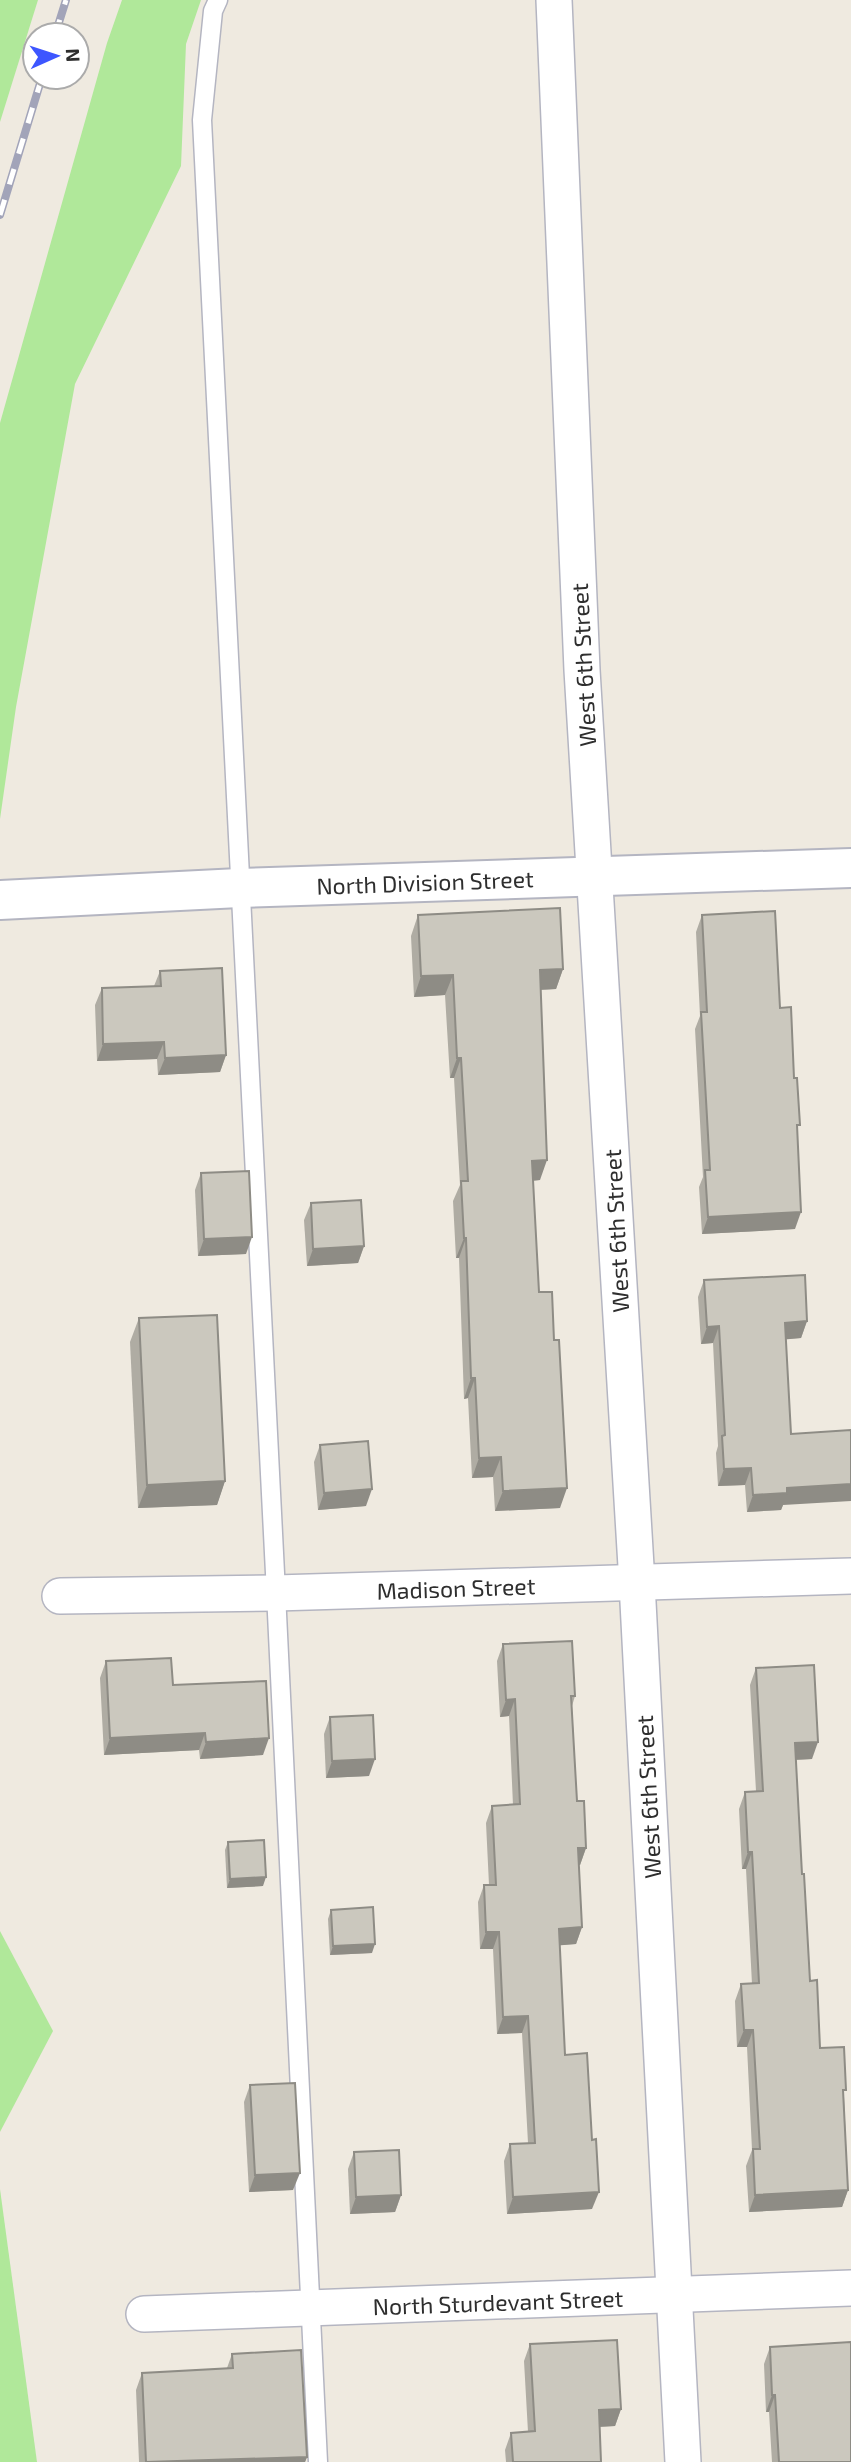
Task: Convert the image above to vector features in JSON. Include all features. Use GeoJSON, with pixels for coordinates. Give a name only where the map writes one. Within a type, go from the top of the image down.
{"type":"FeatureCollection","features":[{"type":"Feature","properties":{"kind":"main road","name":"North Division Street"},"geometry":{"type":"LineString","coordinates":[[0,900],[239,888],[851,868]]}},
{"type":"Feature","properties":{"kind":"street","name":"West 6th Street"},"geometry":{"type":"LineString","coordinates":[[554,0],[581,656],[637,1583],[683,2462]]}},
{"type":"Feature","properties":{"kind":"street","name":"Madison Street"},"geometry":{"type":"LineString","coordinates":[[60,1596],[276,1593],[851,1576]]}},
{"type":"Feature","properties":{"kind":"street","name":"North Sturdevant Street"},"geometry":{"type":"LineString","coordinates":[[144,2314],[851,2288]]}},
{"type":"Feature","properties":{"kind":"lane"},"geometry":{"type":"LineString","coordinates":[[218,0],[213,11],[202,120],[317,2462]]}},
{"type":"Feature","properties":{"kind":"green space"},"geometry":{"type":"Polygon","coordinates":[[[0,0],[38,0],[31,21],[21,21],[21,55],[0,122],[0,0]]]}},
{"type":"Feature","properties":{"kind":"green space"},"geometry":{"type":"Polygon","coordinates":[[[122,0],[201,0],[186,44],[181,166],[75,384],[16,707],[0,819],[0,423],[107,43],[122,0]]]}},
{"type":"Feature","properties":{"kind":"green space"},"geometry":{"type":"Polygon","coordinates":[[[0,1931],[53,2031],[0,2132],[0,1931]]]}},
{"type":"Feature","properties":{"kind":"green space"},"geometry":{"type":"Polygon","coordinates":[[[0,2189],[37,2462],[0,2462],[0,2189]]]}},
{"type":"Feature","properties":{"kind":"building"},"geometry":{"type":"Polygon","coordinates":[[[560,908],[563,969],[540,970],[547,1160],[532,1161],[539,1292],[552,1292],[554,1340],[559,1340],[567,1488],[503,1491],[501,1457],[479,1458],[475,1378],[471,1378],[466,1238],[461,1181],[468,1181],[453,975],[421,976],[418,915],[560,908]]]}},
{"type":"Feature","properties":{"kind":"building"},"geometry":{"type":"Polygon","coordinates":[[[775,911],[780,1008],[791,1007],[794,1078],[797,1078],[800,1125],[797,1125],[801,1212],[708,1217],[705,1170],[710,1170],[701,1012],[707,1012],[702,915],[775,911]]]}},
{"type":"Feature","properties":{"kind":"building"},"geometry":{"type":"Polygon","coordinates":[[[222,968],[226,1055],[165,1058],[164,1042],[103,1044],[102,988],[161,986],[160,971],[222,968]]]}},
{"type":"Feature","properties":{"kind":"building"},"geometry":{"type":"Polygon","coordinates":[[[249,1171],[252,1237],[204,1239],[201,1173],[249,1171]]]}},
{"type":"Feature","properties":{"kind":"building"},"geometry":{"type":"Polygon","coordinates":[[[361,1200],[364,1246],[313,1249],[311,1203],[361,1200]]]}},
{"type":"Feature","properties":{"kind":"building"},"geometry":{"type":"Polygon","coordinates":[[[805,1275],[807,1321],[785,1323],[791,1434],[851,1430],[851,1484],[787,1488],[787,1493],[753,1495],[751,1468],[724,1469],[722,1436],[725,1435],[719,1326],[707,1327],[704,1280],[805,1275]]]}},
{"type":"Feature","properties":{"kind":"building"},"geometry":{"type":"Polygon","coordinates":[[[217,1315],[225,1481],[147,1485],[139,1318],[217,1315]]]}},
{"type":"Feature","properties":{"kind":"building"},"geometry":{"type":"Polygon","coordinates":[[[368,1441],[372,1489],[324,1493],[320,1445],[368,1441]]]}},
{"type":"Feature","properties":{"kind":"building"},"geometry":{"type":"Polygon","coordinates":[[[572,1641],[575,1696],[571,1696],[577,1801],[584,1801],[586,1848],[578,1848],[582,1927],[559,1929],[565,2055],[587,2053],[592,2140],[596,2139],[599,2192],[513,2197],[510,2144],[535,2143],[528,2016],[503,2017],[499,1932],[486,1932],[484,1885],[496,1885],[492,1806],[520,1804],[515,1699],[506,1700],[503,1644],[572,1641]]]}},
{"type":"Feature","properties":{"kind":"building"},"geometry":{"type":"Polygon","coordinates":[[[171,1658],[173,1685],[266,1681],[269,1738],[206,1742],[205,1733],[110,1738],[106,1661],[171,1658]]]}},
{"type":"Feature","properties":{"kind":"building"},"geometry":{"type":"Polygon","coordinates":[[[814,1665],[818,1742],[795,1743],[802,1874],[810,1981],[817,1980],[820,2048],[844,2047],[846,2090],[843,2090],[848,2190],[755,2195],[753,2149],[760,2149],[753,2030],[744,2030],[741,1984],[759,1983],[752,1852],[748,1852],[745,1792],[763,1791],[756,1668],[814,1665]]]}},
{"type":"Feature","properties":{"kind":"building"},"geometry":{"type":"Polygon","coordinates":[[[373,1715],[375,1759],[332,1761],[330,1717],[373,1715]]]}},
{"type":"Feature","properties":{"kind":"building"},"geometry":{"type":"Polygon","coordinates":[[[264,1840],[266,1877],[230,1879],[228,1842],[264,1840]]]}},
{"type":"Feature","properties":{"kind":"building"},"geometry":{"type":"Polygon","coordinates":[[[373,1907],[375,1944],[333,1946],[331,1910],[373,1907]]]}},
{"type":"Feature","properties":{"kind":"building"},"geometry":{"type":"Polygon","coordinates":[[[295,2083],[300,2173],[255,2175],[250,2085],[295,2083]]]}},
{"type":"Feature","properties":{"kind":"building"},"geometry":{"type":"Polygon","coordinates":[[[399,2150],[401,2195],[356,2197],[354,2152],[399,2150]]]}},
{"type":"Feature","properties":{"kind":"building"},"geometry":{"type":"Polygon","coordinates":[[[617,2340],[621,2409],[599,2410],[601,2462],[513,2462],[511,2433],[535,2431],[530,2344],[617,2340]]]}},
{"type":"Feature","properties":{"kind":"building"},"geometry":{"type":"Polygon","coordinates":[[[851,2342],[851,2462],[779,2462],[770,2347],[851,2342]]]}},
{"type":"Feature","properties":{"kind":"building"},"geometry":{"type":"Polygon","coordinates":[[[301,2350],[307,2457],[146,2462],[142,2373],[233,2368],[232,2354],[301,2350]]]}},
{"type":"Feature","properties":{"kind":"railway"},"geometry":{"type":"LineString","coordinates":[[59,21],[66,0]]}},
{"type":"Feature","properties":{"kind":"railway"},"geometry":{"type":"LineString","coordinates":[[0,215],[38,91]]}}]}
